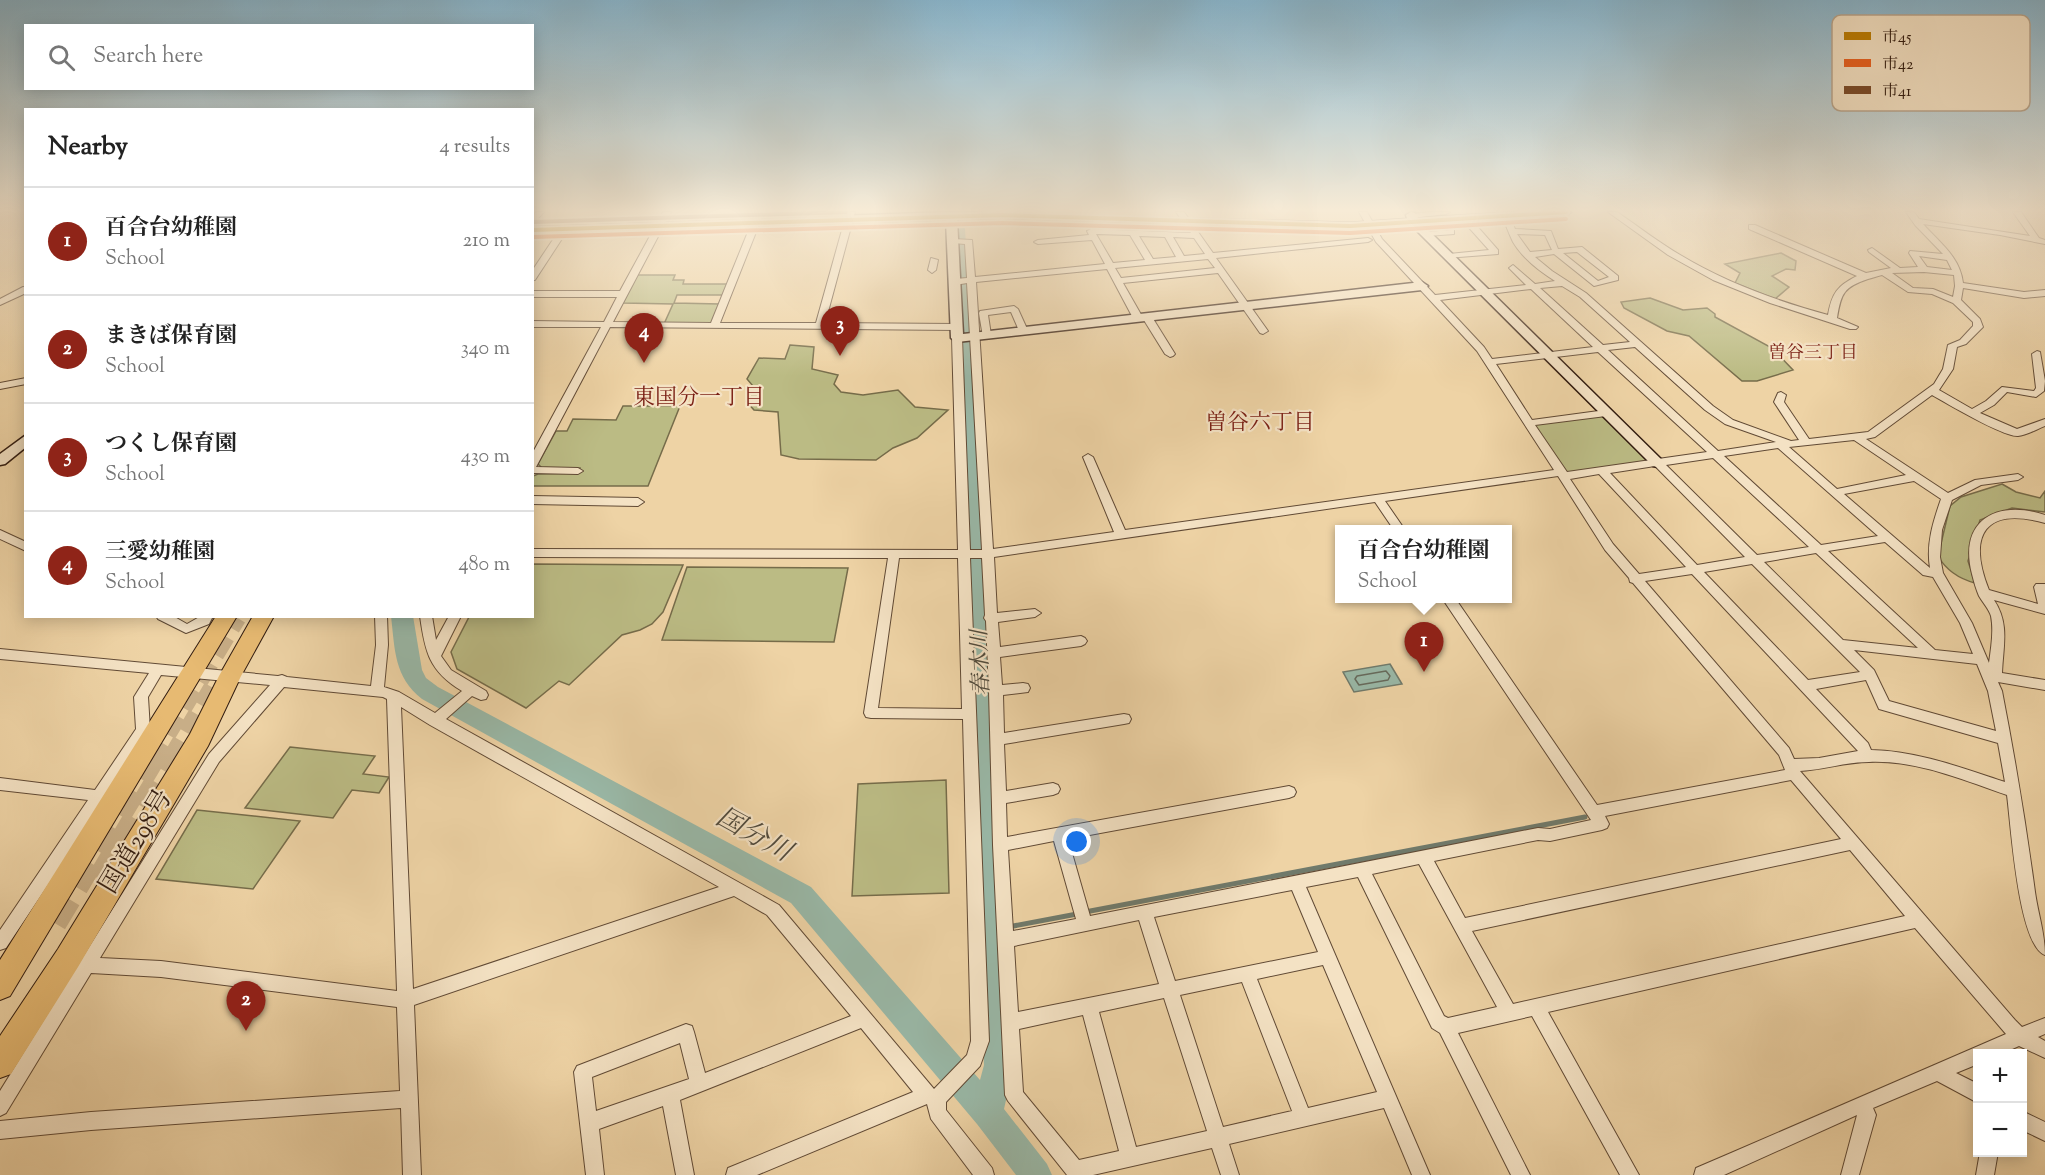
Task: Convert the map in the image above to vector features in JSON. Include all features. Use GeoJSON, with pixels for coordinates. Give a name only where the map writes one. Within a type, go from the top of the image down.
{"type":"FeatureCollection","features":[{"type":"Feature","properties":{"kind":"highway","name":"国道298号"},"geometry":{"type":"LineString","coordinates":[[0,987],[226,618]]}},
{"type":"Feature","properties":{"kind":"highway","name":"国道298号"},"geometry":{"type":"LineString","coordinates":[[0,1063],[68,958],[200,739],[230,675],[263,618]]}},
{"type":"Feature","properties":{"kind":"main road"},"geometry":{"type":"LineString","coordinates":[[957,267],[956,282],[968,335],[1023,331],[1422,286]]}},
{"type":"Feature","properties":{"kind":"main road"},"geometry":{"type":"LineString","coordinates":[[1460,267],[1658,463]]}},
{"type":"Feature","properties":{"kind":"main road"},"geometry":{"type":"LineString","coordinates":[[0,461],[24,441]]}},
{"type":"Feature","properties":{"kind":"street"},"geometry":{"type":"LineString","coordinates":[[534,461],[638,267]]}},
{"type":"Feature","properties":{"kind":"street"},"geometry":{"type":"LineString","coordinates":[[714,326],[738,267]]}},
{"type":"Feature","properties":{"kind":"street"},"geometry":{"type":"LineString","coordinates":[[819,327],[836,267]]}},
{"type":"Feature","properties":{"kind":"street"},"geometry":{"type":"LineString","coordinates":[[735,1175],[932,1097],[974,1060],[980,1041],[970,714],[968,555],[970,267]]}},
{"type":"Feature","properties":{"kind":"street"},"geometry":{"type":"LineString","coordinates":[[956,282],[1110,267],[1170,354]]}},
{"type":"Feature","properties":{"kind":"street"},"geometry":{"type":"LineString","coordinates":[[1218,267],[1263,331]]}},
{"type":"Feature","properties":{"kind":"street"},"geometry":{"type":"LineString","coordinates":[[1404,267],[1481,349],[1609,547],[1634,579],[1784,752],[1792,769],[1853,843],[2020,1037],[2045,1050]]}},
{"type":"Feature","properties":{"kind":"street"},"geometry":{"type":"LineString","coordinates":[[1543,267],[1583,295],[1709,408],[1729,422],[1786,445],[1834,493],[1927,572],[1937,573]]}},
{"type":"Feature","properties":{"kind":"street"},"geometry":{"type":"LineString","coordinates":[[1576,267],[1597,284],[1615,278],[1601,267]]}},
{"type":"Feature","properties":{"kind":"street"},"geometry":{"type":"LineString","coordinates":[[1695,267],[1786,306],[1853,327]]}},
{"type":"Feature","properties":{"kind":"street"},"geometry":{"type":"LineString","coordinates":[[1844,267],[1867,277]]}},
{"type":"Feature","properties":{"kind":"street"},"geometry":{"type":"LineString","coordinates":[[1955,267],[1961,285],[1956,301]]}},
{"type":"Feature","properties":{"kind":"street"},"geometry":{"type":"LineString","coordinates":[[1514,268],[1930,652]]}},
{"type":"Feature","properties":{"kind":"street"},"geometry":{"type":"LineString","coordinates":[[1832,319],[1838,293],[1849,283],[1897,269],[1958,273]]}},
{"type":"Feature","properties":{"kind":"street"},"geometry":{"type":"LineString","coordinates":[[1118,281],[1220,270]]}},
{"type":"Feature","properties":{"kind":"street"},"geometry":{"type":"LineString","coordinates":[[534,553],[987,554],[1378,498],[1871,435],[1933,391],[1946,376],[1953,345],[1964,342],[1978,327],[1977,321],[1956,301],[1933,292],[1911,290],[1884,272]]}},
{"type":"Feature","properties":{"kind":"street"},"geometry":{"type":"LineString","coordinates":[[1434,298],[1563,283]]}},
{"type":"Feature","properties":{"kind":"street"},"geometry":{"type":"LineString","coordinates":[[1961,285],[2031,295],[2045,293]]}},
{"type":"Feature","properties":{"kind":"street"},"geometry":{"type":"LineString","coordinates":[[0,302],[24,290]]}},
{"type":"Feature","properties":{"kind":"street"},"geometry":{"type":"LineString","coordinates":[[534,294],[624,294]]}},
{"type":"Feature","properties":{"kind":"street"},"geometry":{"type":"LineString","coordinates":[[2031,295],[2045,303]]}},
{"type":"Feature","properties":{"kind":"street"},"geometry":{"type":"LineString","coordinates":[[1023,331],[1014,309],[983,313],[968,335],[996,691],[1000,845],[1014,1095],[1077,1173],[1130,1157],[1389,1098]]}},
{"type":"Feature","properties":{"kind":"street"},"geometry":{"type":"LineString","coordinates":[[534,324],[819,327],[968,335]]}},
{"type":"Feature","properties":{"kind":"street"},"geometry":{"type":"LineString","coordinates":[[1490,362],[1637,344]]}},
{"type":"Feature","properties":{"kind":"street"},"geometry":{"type":"LineString","coordinates":[[1973,412],[1990,403],[2005,389],[2036,394],[2041,389],[2037,354]]}},
{"type":"Feature","properties":{"kind":"street"},"geometry":{"type":"LineString","coordinates":[[0,386],[24,381]]}},
{"type":"Feature","properties":{"kind":"street"},"geometry":{"type":"LineString","coordinates":[[1933,391],[2016,433],[2045,422]]}},
{"type":"Feature","properties":{"kind":"street"},"geometry":{"type":"LineString","coordinates":[[1781,395],[1779,402],[1790,416],[1790,422],[1807,443]]}},
{"type":"Feature","properties":{"kind":"street"},"geometry":{"type":"LineString","coordinates":[[1529,423],[1606,412]]}},
{"type":"Feature","properties":{"kind":"street"},"geometry":{"type":"LineString","coordinates":[[1857,437],[1947,498]]}},
{"type":"Feature","properties":{"kind":"street"},"geometry":{"type":"LineString","coordinates":[[534,440],[546,440]]}},
{"type":"Feature","properties":{"kind":"street"},"geometry":{"type":"LineString","coordinates":[[1088,457],[1121,534]]}},
{"type":"Feature","properties":{"kind":"street"},"geometry":{"type":"LineString","coordinates":[[1658,463],[1841,644],[1869,675],[1884,705],[2004,739]]}},
{"type":"Feature","properties":{"kind":"street"},"geometry":{"type":"LineString","coordinates":[[534,470],[578,471]]}},
{"type":"Feature","properties":{"kind":"street"},"geometry":{"type":"LineString","coordinates":[[1602,471],[1863,747],[1867,756]]}},
{"type":"Feature","properties":{"kind":"street"},"geometry":{"type":"LineString","coordinates":[[1834,493],[1917,477]]}},
{"type":"Feature","properties":{"kind":"street"},"geometry":{"type":"LineString","coordinates":[[2018,477],[1979,482],[1947,498],[1936,530],[1934,557],[1937,573],[1966,622],[1995,691],[2014,791],[2029,907],[2037,936],[2045,948]]}},
{"type":"Feature","properties":{"kind":"street"},"geometry":{"type":"LineString","coordinates":[[1378,498],[1397,525]]}},
{"type":"Feature","properties":{"kind":"street"},"geometry":{"type":"LineString","coordinates":[[534,500],[638,502]]}},
{"type":"Feature","properties":{"kind":"street"},"geometry":{"type":"LineString","coordinates":[[1991,677],[1997,617],[1984,593],[1973,555],[1977,533],[1991,518],[2014,513],[2032,514],[2045,519]]}},
{"type":"Feature","properties":{"kind":"street"},"geometry":{"type":"LineString","coordinates":[[0,534],[24,546]]}},
{"type":"Feature","properties":{"kind":"street"},"geometry":{"type":"LineString","coordinates":[[1634,579],[1887,538]]}},
{"type":"Feature","properties":{"kind":"street"},"geometry":{"type":"LineString","coordinates":[[894,555],[871,713],[970,714]]}},
{"type":"Feature","properties":{"kind":"street"},"geometry":{"type":"LineString","coordinates":[[1984,593],[2045,609],[2040,587],[2045,588]]}},
{"type":"Feature","properties":{"kind":"street"},"geometry":{"type":"LineString","coordinates":[[1005,931],[1083,917],[1144,912],[1602,824],[1451,603]]}},
{"type":"Feature","properties":{"kind":"street"},"geometry":{"type":"LineString","coordinates":[[990,618],[1035,613]]}},
{"type":"Feature","properties":{"kind":"street"},"geometry":{"type":"LineString","coordinates":[[166,618],[186,629],[205,621],[206,618]]}},
{"type":"Feature","properties":{"kind":"street"},"geometry":{"type":"LineString","coordinates":[[377,689],[382,645],[381,618]]}},
{"type":"Feature","properties":{"kind":"street"},"geometry":{"type":"LineString","coordinates":[[426,618],[438,666],[449,677],[473,693],[438,719]]}},
{"type":"Feature","properties":{"kind":"street"},"geometry":{"type":"LineString","coordinates":[[434,657],[454,618]]}},
{"type":"Feature","properties":{"kind":"street"},"geometry":{"type":"LineString","coordinates":[[993,653],[1081,641]]}},
{"type":"Feature","properties":{"kind":"street"},"geometry":{"type":"LineString","coordinates":[[1841,644],[1930,652],[1981,660]]}},
{"type":"Feature","properties":{"kind":"street"},"geometry":{"type":"LineString","coordinates":[[0,654],[377,689],[438,719],[773,910],[932,1097],[937,1113],[985,1175]]}},
{"type":"Feature","properties":{"kind":"street"},"geometry":{"type":"LineString","coordinates":[[0,943],[143,730],[141,697],[158,669]]}},
{"type":"Feature","properties":{"kind":"street"},"geometry":{"type":"LineString","coordinates":[[1804,686],[1869,675]]}},
{"type":"Feature","properties":{"kind":"street"},"geometry":{"type":"LineString","coordinates":[[1991,677],[2045,685]]}},
{"type":"Feature","properties":{"kind":"street"},"geometry":{"type":"LineString","coordinates":[[0,1107],[214,758],[282,680]]}},
{"type":"Feature","properties":{"kind":"street"},"geometry":{"type":"LineString","coordinates":[[996,691],[1023,688]]}},
{"type":"Feature","properties":{"kind":"street"},"geometry":{"type":"LineString","coordinates":[[394,696],[412,1175]]}},
{"type":"Feature","properties":{"kind":"street"},"geometry":{"type":"LineString","coordinates":[[997,740],[1124,719]]}},
{"type":"Feature","properties":{"kind":"street"},"geometry":{"type":"LineString","coordinates":[[1595,812],[1792,769],[1867,756],[1895,758],[1935,766],[2014,791]]}},
{"type":"Feature","properties":{"kind":"street"},"geometry":{"type":"LineString","coordinates":[[178,776],[184,808]]}},
{"type":"Feature","properties":{"kind":"street"},"geometry":{"type":"LineString","coordinates":[[0,784],[100,796]]}},
{"type":"Feature","properties":{"kind":"street"},"geometry":{"type":"LineString","coordinates":[[998,798],[1053,789]]}},
{"type":"Feature","properties":{"kind":"street"},"geometry":{"type":"LineString","coordinates":[[1000,845],[1060,836],[1289,792]]}},
{"type":"Feature","properties":{"kind":"street"},"geometry":{"type":"LineString","coordinates":[[76,832],[104,820]]}},
{"type":"Feature","properties":{"kind":"street"},"geometry":{"type":"LineString","coordinates":[[1060,836],[1083,917]]}},
{"type":"Feature","properties":{"kind":"street"},"geometry":{"type":"LineString","coordinates":[[1460,926],[1853,843]]}},
{"type":"Feature","properties":{"kind":"street"},"geometry":{"type":"LineString","coordinates":[[1424,858],[1508,1011]]}},
{"type":"Feature","properties":{"kind":"street"},"geometry":{"type":"LineString","coordinates":[[1362,870],[1438,1022],[1446,1027],[1521,1175]]}},
{"type":"Feature","properties":{"kind":"street"},"geometry":{"type":"LineString","coordinates":[[1296,882],[1422,1175]]}},
{"type":"Feature","properties":{"kind":"street"},"geometry":{"type":"LineString","coordinates":[[89,965],[160,969],[404,1000],[735,889]]}},
{"type":"Feature","properties":{"kind":"street"},"geometry":{"type":"LineString","coordinates":[[1144,912],[1230,1175]]}},
{"type":"Feature","properties":{"kind":"street"},"geometry":{"type":"LineString","coordinates":[[1446,1027],[1508,1011],[1919,920]]}},
{"type":"Feature","properties":{"kind":"street"},"geometry":{"type":"LineString","coordinates":[[1011,1022],[1328,957]]}},
{"type":"Feature","properties":{"kind":"street"},"geometry":{"type":"LineString","coordinates":[[1247,974],[1303,1118]]}},
{"type":"Feature","properties":{"kind":"street"},"geometry":{"type":"LineString","coordinates":[[1089,1006],[1130,1157]]}},
{"type":"Feature","properties":{"kind":"street"},"geometry":{"type":"LineString","coordinates":[[1536,1006],[1630,1175]]}},
{"type":"Feature","properties":{"kind":"street"},"geometry":{"type":"LineString","coordinates":[[589,1123],[670,1095],[864,1019]]}},
{"type":"Feature","properties":{"kind":"street"},"geometry":{"type":"LineString","coordinates":[[1991,1049],[2045,1026]]}},
{"type":"Feature","properties":{"kind":"street"},"geometry":{"type":"LineString","coordinates":[[595,1175],[583,1072],[686,1032],[699,1083]]}},
{"type":"Feature","properties":{"kind":"street"},"geometry":{"type":"LineString","coordinates":[[1703,1175],[1810,1125],[1862,1106],[1973,1057]]}},
{"type":"Feature","properties":{"kind":"street"},"geometry":{"type":"LineString","coordinates":[[1937,1072],[1973,1092]]}},
{"type":"Feature","properties":{"kind":"street"},"geometry":{"type":"LineString","coordinates":[[670,1095],[685,1175]]}},
{"type":"Feature","properties":{"kind":"street"},"geometry":{"type":"LineString","coordinates":[[0,1130],[91,1121],[409,1099]]}},
{"type":"Feature","properties":{"kind":"street"},"geometry":{"type":"LineString","coordinates":[[1850,1175],[1867,1115],[1862,1106]]}},
{"type":"Feature","properties":{"kind":"street"},"geometry":{"type":"LineString","coordinates":[[2027,1123],[2045,1132]]}},
{"type":"Feature","properties":{"kind":"street"},"geometry":{"type":"LineString","coordinates":[[1985,1175],[1988,1157]]}},
{"type":"Feature","properties":{"kind":"green space"},"geometry":{"type":"Polygon","coordinates":[[[1730,267],[1795,267],[1795,270],[1786,269],[1772,276],[1789,287],[1775,299],[1735,283],[1740,273],[1730,267]]]}},
{"type":"Feature","properties":{"kind":"green space"},"geometry":{"type":"Polygon","coordinates":[[[637,275],[675,275],[673,280],[684,280],[683,284],[728,284],[723,295],[677,295],[674,303],[720,304],[712,323],[664,324],[673,304],[623,303],[637,275]]]}},
{"type":"Feature","properties":{"kind":"green space"},"geometry":{"type":"Polygon","coordinates":[[[1650,298],[1683,310],[1707,308],[1715,314],[1715,317],[1772,348],[1793,370],[1757,381],[1742,381],[1689,336],[1667,331],[1624,308],[1621,302],[1650,298]]]}},
{"type":"Feature","properties":{"kind":"green space"},"geometry":{"type":"Polygon","coordinates":[[[790,345],[814,347],[812,369],[838,375],[834,384],[841,392],[863,395],[898,390],[915,407],[948,410],[917,438],[893,448],[876,460],[799,459],[781,455],[778,412],[754,410],[746,401],[753,386],[747,379],[759,358],[785,359],[790,345]]]}},
{"type":"Feature","properties":{"kind":"green space"},"geometry":{"type":"Polygon","coordinates":[[[623,406],[680,406],[648,486],[534,486],[534,476],[538,474],[579,473],[580,468],[542,468],[538,464],[556,431],[567,431],[573,419],[616,420],[623,406]]]}},
{"type":"Feature","properties":{"kind":"green space"},"geometry":{"type":"Polygon","coordinates":[[[1606,413],[1658,463],[1565,476],[1529,423],[1606,413]]]}},
{"type":"Feature","properties":{"kind":"green space"},"geometry":{"type":"Polygon","coordinates":[[[2002,484],[2016,492],[2040,498],[2045,491],[2045,512],[2012,508],[1980,520],[1968,561],[1975,583],[1954,573],[1938,556],[1950,506],[1961,497],[2002,484]]]}},
{"type":"Feature","properties":{"kind":"green space"},"geometry":{"type":"Polygon","coordinates":[[[534,564],[683,565],[663,612],[652,624],[622,635],[569,685],[559,681],[526,708],[457,669],[451,652],[468,618],[534,618],[534,564]]]}},
{"type":"Feature","properties":{"kind":"green space"},"geometry":{"type":"Polygon","coordinates":[[[687,567],[848,568],[834,642],[662,640],[687,567]]]}},
{"type":"Feature","properties":{"kind":"green space"},"geometry":{"type":"Polygon","coordinates":[[[290,747],[375,756],[363,774],[389,777],[379,793],[352,790],[333,818],[245,808],[290,747]]]}},
{"type":"Feature","properties":{"kind":"green space"},"geometry":{"type":"Polygon","coordinates":[[[946,780],[949,893],[852,896],[858,784],[946,780]]]}},
{"type":"Feature","properties":{"kind":"green space"},"geometry":{"type":"Polygon","coordinates":[[[197,810],[300,821],[253,889],[156,879],[197,810]]]}},
{"type":"Feature","properties":{"kind":"water"},"geometry":{"type":"Polygon","coordinates":[[[1390,664],[1402,684],[1354,692],[1343,672],[1390,664]]]}},
{"type":"Feature","properties":{"kind":"waterway","name":"春木川"},"geometry":{"type":"LineString","coordinates":[[963,267],[972,430],[991,930],[999,1065],[988,1113]]}},
{"type":"Feature","properties":{"kind":"waterway","name":"国分川"},"geometry":{"type":"LineString","coordinates":[[402,618],[411,670],[418,684],[430,693],[801,895],[988,1113]]}},
{"type":"Feature","properties":{"kind":"waterway"},"geometry":{"type":"LineString","coordinates":[[1085,912],[1585,817]]}},
{"type":"Feature","properties":{"kind":"waterway"},"geometry":{"type":"LineString","coordinates":[[1008,927],[1077,914]]}},
{"type":"Feature","properties":{"kind":"waterway"},"geometry":{"type":"LineString","coordinates":[[991,930],[1001,928]]}},
{"type":"Feature","properties":{"kind":"waterway","name":"国分川"},"geometry":{"type":"LineString","coordinates":[[988,1113],[1036,1175]]}},
{"type":"Feature","properties":{"kind":"tunnel"},"geometry":{"type":"LineString","coordinates":[[150,760],[235,618]]}},
{"type":"Feature","properties":{"kind":"tunnel"},"geometry":{"type":"LineString","coordinates":[[172,760],[219,679]]}},
{"type":"Feature","properties":{"kind":"tunnel"},"geometry":{"type":"LineString","coordinates":[[53,922],[151,758]]}},
{"type":"Feature","properties":{"kind":"tunnel"},"geometry":{"type":"LineString","coordinates":[[101,880],[173,758]]}},
{"type":"Feature","properties":{"kind":"place","name":"つくし保育園"},"geometry":{"type":"Point","coordinates":[840,356]}},
{"type":"Feature","properties":{"kind":"place","name":"三愛幼稚園"},"geometry":{"type":"Point","coordinates":[644,363]}},
{"type":"Feature","properties":{"kind":"place","name":"百合台幼稚園"},"geometry":{"type":"Point","coordinates":[1424,672]}},
{"type":"Feature","properties":{"kind":"place","name":"まきば保育園"},"geometry":{"type":"Point","coordinates":[246,1031]}},
{"type":"Feature","properties":{"kind":"district","name":"曽谷三丁目"},"geometry":{"type":"Point","coordinates":[1813,354]}},
{"type":"Feature","properties":{"kind":"district","name":"東国分一丁目"},"geometry":{"type":"Point","coordinates":[699,399]}},
{"type":"Feature","properties":{"kind":"district","name":"曽谷六丁目"},"geometry":{"type":"Point","coordinates":[1260,424]}}]}
